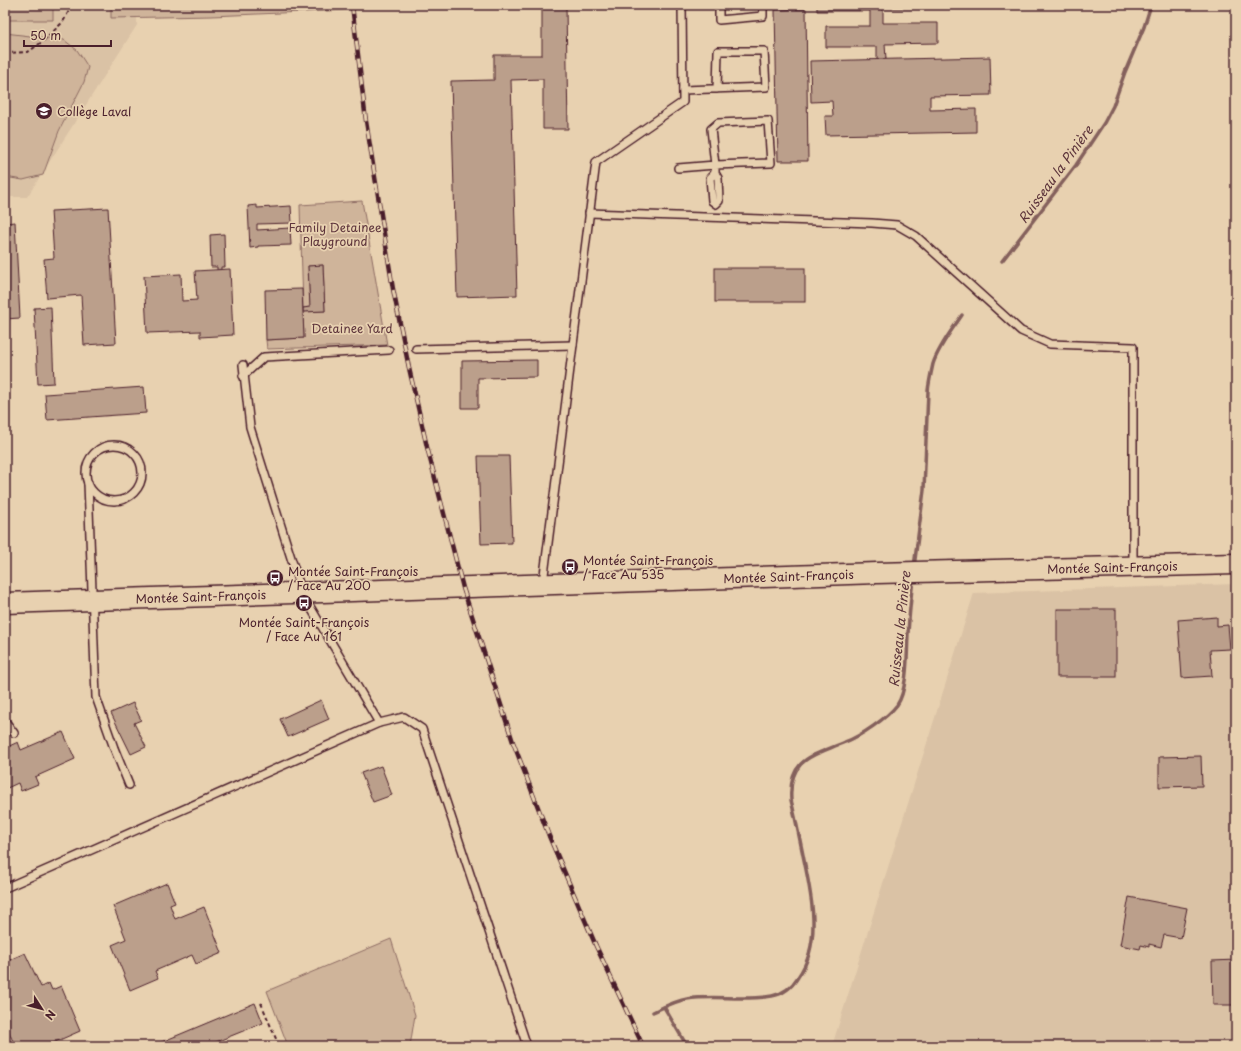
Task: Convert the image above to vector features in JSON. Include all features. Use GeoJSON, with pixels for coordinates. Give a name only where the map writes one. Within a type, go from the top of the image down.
{"type":"FeatureCollection","features":[{"type":"Feature","properties":{"kind":"street","name":"Montée Saint-François"},"geometry":{"type":"LineString","coordinates":[[5,603],[887,573],[1236,564]]}},
{"type":"Feature","properties":{"kind":"lane"},"geometry":{"type":"LineString","coordinates":[[542,585],[596,162],[683,102],[682,5]]}},
{"type":"Feature","properties":{"kind":"lane"},"geometry":{"type":"LineString","coordinates":[[719,5],[719,20],[763,16],[762,5]]}},
{"type":"Feature","properties":{"kind":"lane"},"geometry":{"type":"LineString","coordinates":[[683,90],[717,89],[766,87],[764,51],[718,51],[717,89]]}},
{"type":"Feature","properties":{"kind":"lane"},"geometry":{"type":"LineString","coordinates":[[678,168],[715,169],[771,163],[768,121],[718,122],[711,129],[715,169],[710,178],[712,200],[716,204],[715,217]]}},
{"type":"Feature","properties":{"kind":"lane"},"geometry":{"type":"LineString","coordinates":[[589,213],[897,225],[916,236],[1020,331],[1050,344],[1133,347],[1133,566]]}},
{"type":"Feature","properties":{"kind":"lane"},"geometry":{"type":"LineString","coordinates":[[416,349],[573,345]]}},
{"type":"Feature","properties":{"kind":"lane"},"geometry":{"type":"LineString","coordinates":[[243,376],[264,357],[389,350]]}},
{"type":"Feature","properties":{"kind":"lane"},"geometry":{"type":"LineString","coordinates":[[243,365],[243,376],[250,427],[302,593],[378,723]]}},
{"type":"Feature","properties":{"kind":"lane"},"geometry":{"type":"LineString","coordinates":[[88,483],[93,491],[108,500],[127,498],[135,492],[140,484],[142,474],[141,465],[137,456],[131,450],[123,446],[105,446],[97,450],[91,457],[87,465],[86,474],[88,483],[96,697],[129,785]]}},
{"type":"Feature","properties":{"kind":"lane"},"geometry":{"type":"LineString","coordinates":[[5,888],[378,723],[404,717],[422,729],[527,1046]]}},
{"type":"Feature","properties":{"kind":"lane"},"geometry":{"type":"LineString","coordinates":[[5,721],[14,733]]}},
{"type":"Feature","properties":{"kind":"path"},"geometry":{"type":"LineString","coordinates":[[5,53],[28,52],[42,42],[63,22],[72,5]]}},
{"type":"Feature","properties":{"kind":"path"},"geometry":{"type":"LineString","coordinates":[[261,1003],[279,1046]]}},
{"type":"Feature","properties":{"kind":"shaded area","name":"Collège Laval"},"geometry":{"type":"Polygon","coordinates":[[[5,5],[137,5],[137,25],[27,197],[5,197],[5,5]]]}},
{"type":"Feature","properties":{"kind":"shaded area"},"geometry":{"type":"Polygon","coordinates":[[[1236,584],[1236,1046],[832,1046],[974,593],[1236,584]]]}},
{"type":"Feature","properties":{"kind":"green space"},"geometry":{"type":"Polygon","coordinates":[[[6,5],[53,5],[53,20],[5,20],[6,5]]]}},
{"type":"Feature","properties":{"kind":"green space"},"geometry":{"type":"Polygon","coordinates":[[[111,5],[347,5],[348,10],[212,16],[111,18],[111,5]]]}},
{"type":"Feature","properties":{"kind":"green space"},"geometry":{"type":"Polygon","coordinates":[[[5,33],[64,40],[77,50],[88,67],[84,82],[59,131],[43,175],[23,180],[5,177],[5,33]]]}},
{"type":"Feature","properties":{"kind":"green space"},"geometry":{"type":"Polygon","coordinates":[[[362,201],[387,345],[267,349],[266,340],[304,338],[303,312],[325,311],[323,265],[308,266],[310,307],[303,308],[300,205],[362,201]]]}},
{"type":"Feature","properties":{"kind":"green space"},"geometry":{"type":"Polygon","coordinates":[[[391,939],[415,1015],[410,1046],[288,1046],[267,991],[391,939]]]}},
{"type":"Feature","properties":{"kind":"building"},"geometry":{"type":"Polygon","coordinates":[[[817,5],[936,5],[936,8],[883,8],[883,23],[938,23],[938,43],[885,44],[886,59],[877,59],[877,47],[826,47],[826,26],[870,26],[870,11],[817,11],[817,5]]]}},
{"type":"Feature","properties":{"kind":"building"},"geometry":{"type":"Polygon","coordinates":[[[542,7],[566,7],[568,129],[543,129],[543,79],[511,80],[517,295],[457,297],[451,81],[494,80],[494,55],[542,55],[542,7]]]}},
{"type":"Feature","properties":{"kind":"building"},"geometry":{"type":"Polygon","coordinates":[[[806,9],[808,161],[778,161],[775,10],[806,9]]]}},
{"type":"Feature","properties":{"kind":"building"},"geometry":{"type":"Polygon","coordinates":[[[990,57],[991,95],[930,96],[930,110],[976,109],[976,132],[826,135],[825,116],[833,116],[832,101],[811,102],[810,61],[990,57]]]}},
{"type":"Feature","properties":{"kind":"building"},"geometry":{"type":"Polygon","coordinates":[[[257,205],[257,208],[291,206],[292,223],[257,224],[257,230],[290,228],[291,245],[258,246],[250,248],[248,206],[257,205]]]}},
{"type":"Feature","properties":{"kind":"building"},"geometry":{"type":"Polygon","coordinates":[[[108,208],[116,343],[84,345],[81,295],[47,298],[44,259],[54,258],[51,211],[108,208]]]}},
{"type":"Feature","properties":{"kind":"building"},"geometry":{"type":"Polygon","coordinates":[[[15,222],[20,318],[5,319],[5,223],[15,222]]]}},
{"type":"Feature","properties":{"kind":"building"},"geometry":{"type":"Polygon","coordinates":[[[224,234],[225,267],[221,267],[221,270],[217,270],[217,267],[211,267],[210,235],[224,234]]]}},
{"type":"Feature","properties":{"kind":"building"},"geometry":{"type":"Polygon","coordinates":[[[323,265],[325,311],[303,312],[303,308],[310,307],[308,266],[323,265]]]}},
{"type":"Feature","properties":{"kind":"building"},"geometry":{"type":"Polygon","coordinates":[[[715,268],[805,268],[805,302],[715,302],[715,268]]]}},
{"type":"Feature","properties":{"kind":"building"},"geometry":{"type":"Polygon","coordinates":[[[230,269],[233,335],[200,337],[200,331],[147,333],[144,276],[181,274],[182,301],[197,300],[195,271],[230,269]]]}},
{"type":"Feature","properties":{"kind":"building"},"geometry":{"type":"Polygon","coordinates":[[[302,289],[304,338],[266,340],[265,290],[302,289]]]}},
{"type":"Feature","properties":{"kind":"building"},"geometry":{"type":"Polygon","coordinates":[[[51,307],[54,383],[38,384],[34,308],[51,307]]]}},
{"type":"Feature","properties":{"kind":"building"},"geometry":{"type":"Polygon","coordinates":[[[537,360],[537,377],[478,378],[478,408],[462,408],[462,361],[537,360]]]}},
{"type":"Feature","properties":{"kind":"building"},"geometry":{"type":"Polygon","coordinates":[[[144,387],[146,413],[47,420],[45,394],[144,387]]]}},
{"type":"Feature","properties":{"kind":"building"},"geometry":{"type":"Polygon","coordinates":[[[478,456],[509,456],[512,543],[481,544],[478,456]]]}},
{"type":"Feature","properties":{"kind":"building"},"geometry":{"type":"Polygon","coordinates":[[[1057,609],[1116,609],[1116,677],[1057,677],[1057,609]]]}},
{"type":"Feature","properties":{"kind":"building"},"geometry":{"type":"Polygon","coordinates":[[[1217,617],[1217,626],[1228,625],[1230,649],[1210,650],[1212,676],[1182,678],[1178,620],[1217,617]]]}},
{"type":"Feature","properties":{"kind":"building"},"geometry":{"type":"Polygon","coordinates":[[[321,700],[329,719],[288,737],[280,719],[321,700]]]}},
{"type":"Feature","properties":{"kind":"building"},"geometry":{"type":"Polygon","coordinates":[[[133,703],[141,720],[134,723],[146,747],[131,754],[111,713],[133,703]]]}},
{"type":"Feature","properties":{"kind":"building"},"geometry":{"type":"Polygon","coordinates":[[[63,732],[75,759],[35,777],[38,784],[21,791],[18,783],[5,789],[5,748],[18,742],[21,750],[63,732]]]}},
{"type":"Feature","properties":{"kind":"building"},"geometry":{"type":"Polygon","coordinates":[[[1201,756],[1202,786],[1159,787],[1159,757],[1201,756]]]}},
{"type":"Feature","properties":{"kind":"building"},"geometry":{"type":"Polygon","coordinates":[[[381,766],[392,795],[373,802],[361,773],[381,766]]]}},
{"type":"Feature","properties":{"kind":"building"},"geometry":{"type":"Polygon","coordinates":[[[167,883],[175,903],[170,905],[175,919],[204,907],[222,953],[196,964],[192,955],[155,971],[158,978],[130,990],[112,945],[126,939],[113,906],[167,883]]]}},
{"type":"Feature","properties":{"kind":"building"},"geometry":{"type":"Polygon","coordinates":[[[1129,897],[1187,908],[1181,938],[1164,935],[1161,947],[1149,944],[1149,947],[1141,945],[1140,949],[1120,945],[1129,897]]]}},
{"type":"Feature","properties":{"kind":"building"},"geometry":{"type":"Polygon","coordinates":[[[25,953],[41,987],[49,983],[52,990],[61,986],[80,1031],[46,1046],[15,1046],[5,1023],[5,962],[25,953]]]}},
{"type":"Feature","properties":{"kind":"building"},"geometry":{"type":"Polygon","coordinates":[[[1236,960],[1236,1005],[1213,1005],[1212,961],[1236,960]]]}},
{"type":"Feature","properties":{"kind":"building"},"geometry":{"type":"Polygon","coordinates":[[[255,1003],[263,1023],[211,1044],[212,1046],[152,1046],[255,1003]]]}},
{"type":"Feature","properties":{"kind":"building"},"geometry":{"type":"Polygon","coordinates":[[[89,1041],[91,1046],[76,1046],[89,1041]]]}},
{"type":"Feature","properties":{"kind":"waterway","name":"Ruisseau la Pinière"},"geometry":{"type":"LineString","coordinates":[[1002,261],[1076,165],[1104,123],[1113,106],[1151,5]]}},
{"type":"Feature","properties":{"kind":"waterway","name":"Ruisseau la Pinière"},"geometry":{"type":"LineString","coordinates":[[914,567],[924,490],[928,391],[930,378],[933,364],[939,351],[962,315]]}},
{"type":"Feature","properties":{"kind":"waterway","name":"Ruisseau la Pinière"},"geometry":{"type":"LineString","coordinates":[[653,1012],[687,999],[751,998],[772,996],[787,990],[798,977],[810,950],[813,935],[813,920],[810,889],[791,800],[791,786],[794,775],[798,767],[805,760],[866,731],[880,721],[897,705],[901,698],[905,681],[913,579]]}},
{"type":"Feature","properties":{"kind":"waterway"},"geometry":{"type":"LineString","coordinates":[[664,1007],[687,1046]]}},
{"type":"Feature","properties":{"kind":"railway"},"geometry":{"type":"LineString","coordinates":[[352,5],[366,121],[393,289],[427,447],[463,588],[513,742],[549,836],[596,946],[643,1046]]}},
{"type":"Feature","properties":{"kind":"place","name":"Collège Laval"},"geometry":{"type":"Point","coordinates":[44,111]}},
{"type":"Feature","properties":{"kind":"place","name":"Montée Saint-François / Face Au 535"},"geometry":{"type":"Point","coordinates":[570,567]}},
{"type":"Feature","properties":{"kind":"place","name":"Montée Saint-François / Face Au 200"},"geometry":{"type":"Point","coordinates":[275,578]}},
{"type":"Feature","properties":{"kind":"place","name":"Montée Saint-François / Face Au 161"},"geometry":{"type":"Point","coordinates":[304,603]}},
{"type":"Feature","properties":{"kind":"park label","name":"Family Detainee Playground"},"geometry":{"type":"Point","coordinates":[335,234]}},
{"type":"Feature","properties":{"kind":"park label","name":"Detainee Yard"},"geometry":{"type":"Point","coordinates":[352,328]}}]}
